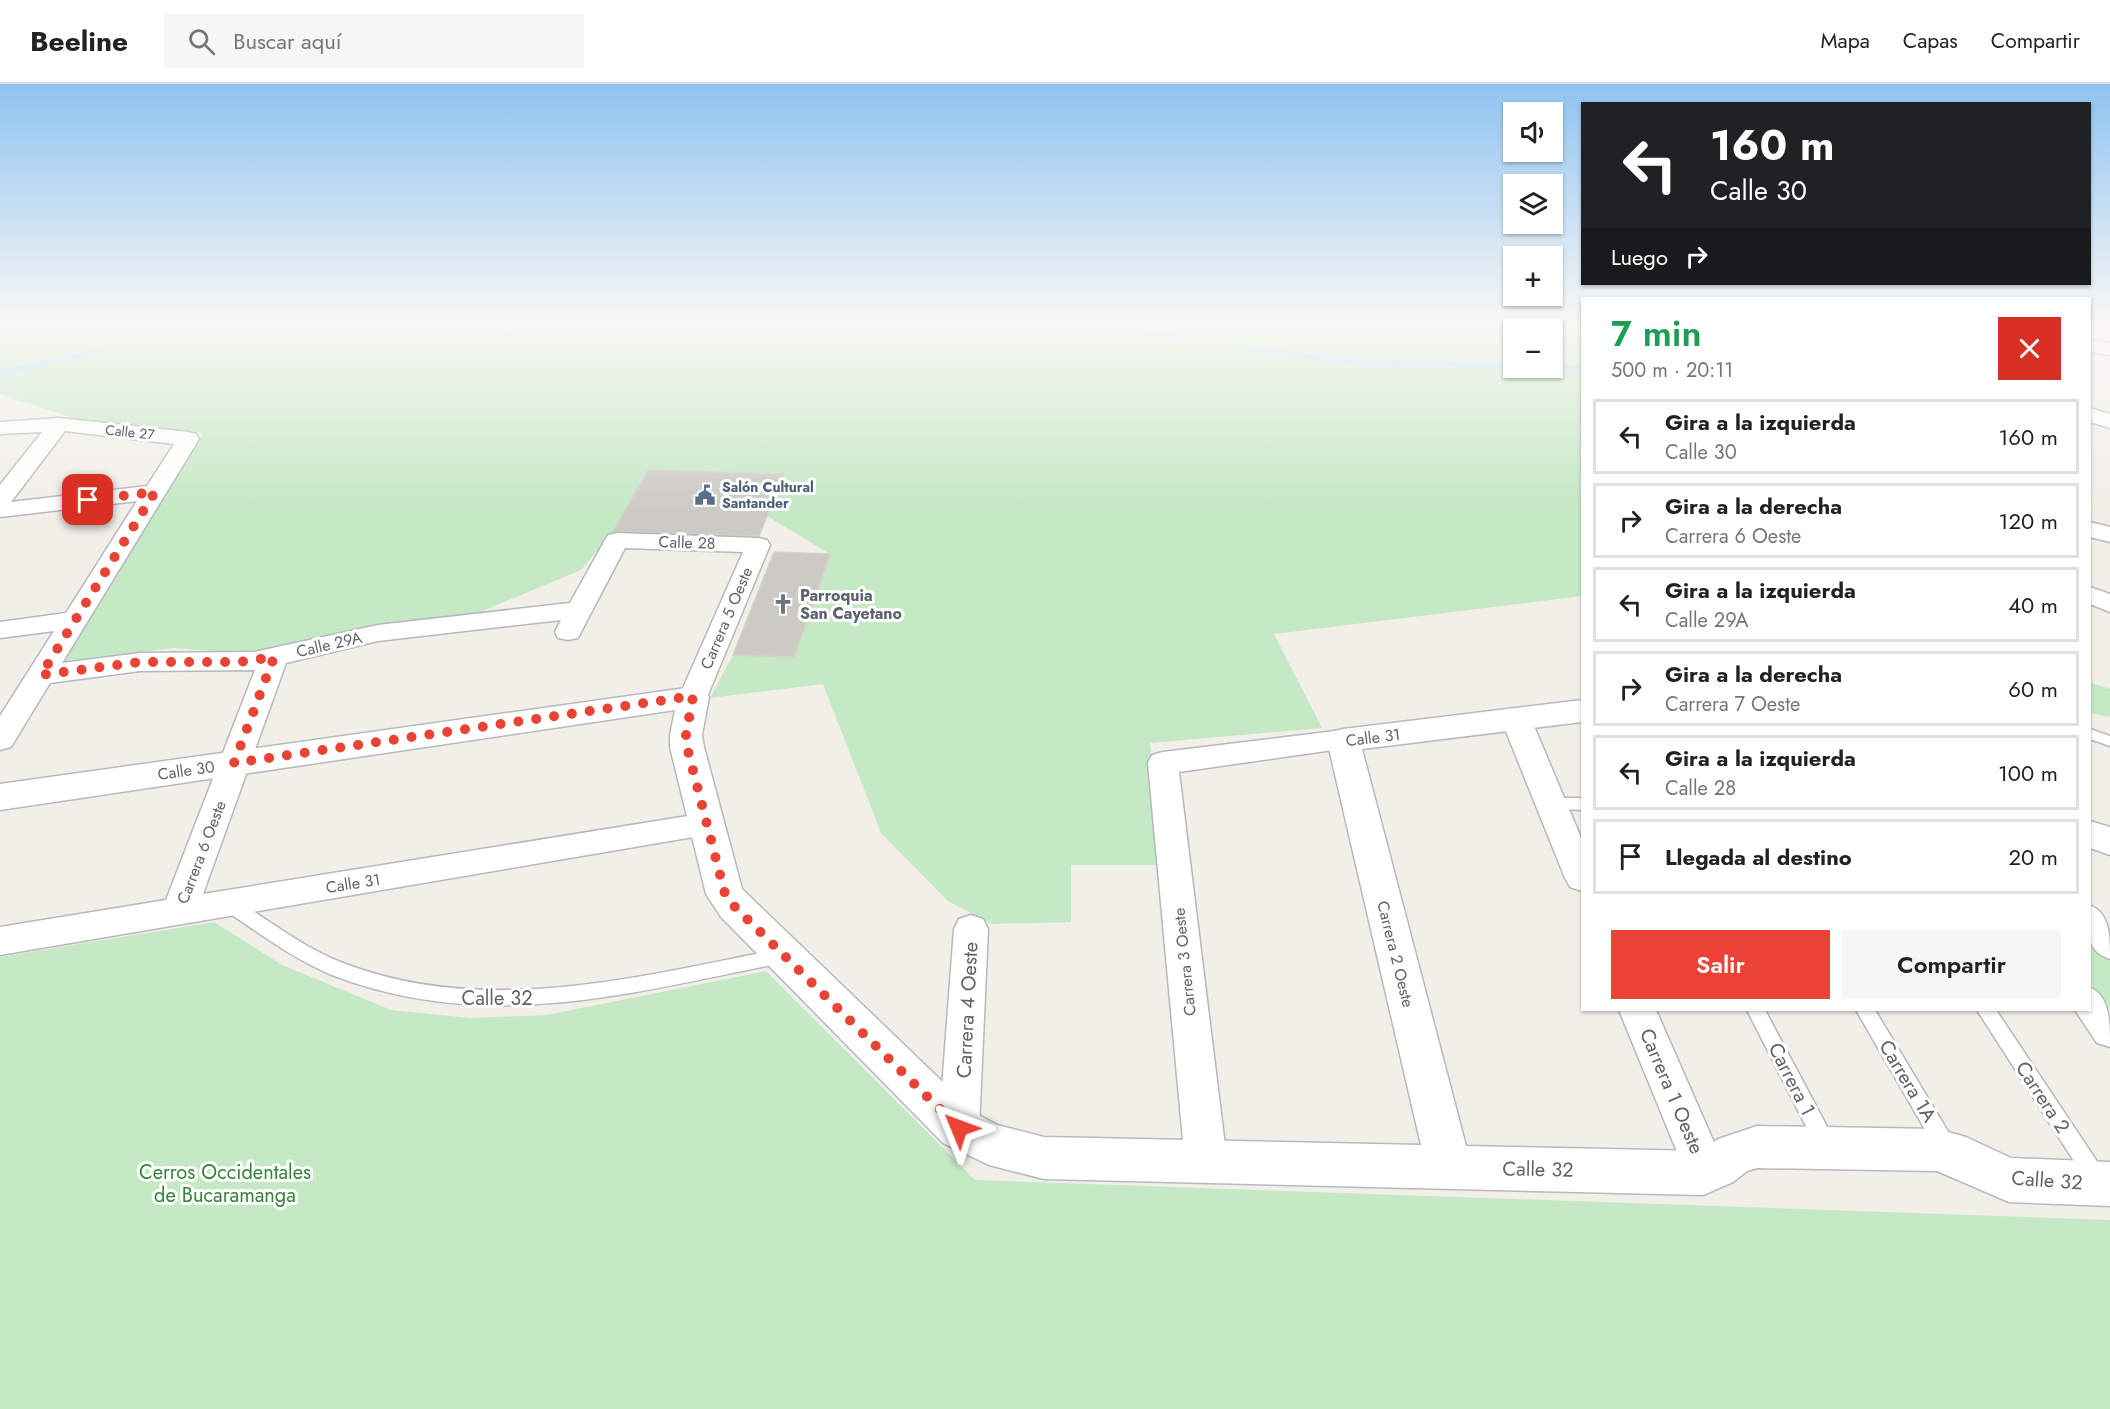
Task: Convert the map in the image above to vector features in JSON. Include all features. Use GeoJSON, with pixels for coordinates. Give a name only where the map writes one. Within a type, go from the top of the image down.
{"type":"FeatureCollection","features":[{"type":"Feature","properties":{"kind":"street"},"geometry":{"type":"LineString","coordinates":[[2091,415],[2110,421]]}},
{"type":"Feature","properties":{"kind":"street"},"geometry":{"type":"LineString","coordinates":[[0,500],[59,424]]}},
{"type":"Feature","properties":{"kind":"street","name":"Calle 27"},"geometry":{"type":"LineString","coordinates":[[0,428],[59,424],[188,439],[155,492]]}},
{"type":"Feature","properties":{"kind":"street"},"geometry":{"type":"LineString","coordinates":[[0,510],[155,492]]}},
{"type":"Feature","properties":{"kind":"street"},"geometry":{"type":"LineString","coordinates":[[0,740],[155,492]]}},
{"type":"Feature","properties":{"kind":"street"},"geometry":{"type":"LineString","coordinates":[[2091,529],[2110,535]]}},
{"type":"Feature","properties":{"kind":"street","name":"Calle 28"},"geometry":{"type":"LineString","coordinates":[[574,621],[617,540],[758,545]]}},
{"type":"Feature","properties":{"kind":"street","name":"Carrera 5 Oeste"},"geometry":{"type":"LineString","coordinates":[[758,545],[693,696],[686,735],[706,825],[725,894],[959,1128]]}},
{"type":"Feature","properties":{"kind":"street"},"geometry":{"type":"LineString","coordinates":[[2091,595],[2110,604]]}},
{"type":"Feature","properties":{"kind":"street"},"geometry":{"type":"LineString","coordinates":[[0,630],[75,620]]}},
{"type":"Feature","properties":{"kind":"street","name":"Calle 29A"},"geometry":{"type":"LineString","coordinates":[[41,675],[140,662],[239,662],[274,657],[387,632],[574,621]]}},
{"type":"Feature","properties":{"kind":"street","name":"Carrera 6 Oeste"},"geometry":{"type":"LineString","coordinates":[[179,912],[274,657]]}},
{"type":"Feature","properties":{"kind":"street","name":"Calle 30"},"geometry":{"type":"LineString","coordinates":[[0,797],[693,696]]}},
{"type":"Feature","properties":{"kind":"street","name":"Calle 31"},"geometry":{"type":"LineString","coordinates":[[1163,763],[1581,711]]}},
{"type":"Feature","properties":{"kind":"street"},"geometry":{"type":"LineString","coordinates":[[1516,719],[1581,876]]}},
{"type":"Feature","properties":{"kind":"street","name":"Carrera 2 Oeste"},"geometry":{"type":"LineString","coordinates":[[1343,741],[1449,1167]]}},
{"type":"Feature","properties":{"kind":"street","name":"Carrera 3 Oeste"},"geometry":{"type":"LineString","coordinates":[[1163,763],[1206,1162]]}},
{"type":"Feature","properties":{"kind":"street","name":"Calle 31"},"geometry":{"type":"LineString","coordinates":[[0,941],[706,825]]}},
{"type":"Feature","properties":{"kind":"street"},"geometry":{"type":"LineString","coordinates":[[2091,834],[2110,842]]}},
{"type":"Feature","properties":{"kind":"street","name":"Carrera 4 Oeste"},"geometry":{"type":"LineString","coordinates":[[959,1128],[971,929]]}},
{"type":"Feature","properties":{"kind":"street"},"geometry":{"type":"LineString","coordinates":[[2091,1004],[2110,1031]]}},
{"type":"Feature","properties":{"kind":"street","name":"Carrera 1 Oeste"},"geometry":{"type":"LineString","coordinates":[[1638,1011],[1706,1172]]}},
{"type":"Feature","properties":{"kind":"street","name":"Calle 32"},"geometry":{"type":"LineString","coordinates":[[959,1128],[989,1144],[1044,1158],[1706,1172],[1734,1154],[1757,1148],[1828,1149],[1950,1152],[2009,1180],[2105,1184]]}},
{"type":"Feature","properties":{"kind":"lane"},"geometry":{"type":"LineString","coordinates":[[2091,734],[2110,741]]}},
{"type":"Feature","properties":{"kind":"lane"},"geometry":{"type":"LineString","coordinates":[[1552,804],[1581,804]]}},
{"type":"Feature","properties":{"kind":"lane","name":"Calle 32"},"geometry":{"type":"LineString","coordinates":[[229,904],[302,951],[338,969],[391,987],[433,997],[510,1001],[566,996],[785,956]]}},
{"type":"Feature","properties":{"kind":"lane","name":"Carrera 1"},"geometry":{"type":"LineString","coordinates":[[1757,1011],[1828,1149]]}},
{"type":"Feature","properties":{"kind":"lane","name":"Carrera 1A"},"geometry":{"type":"LineString","coordinates":[[1866,1011],[1950,1152]]}},
{"type":"Feature","properties":{"kind":"lane","name":"Carrera 2"},"geometry":{"type":"LineString","coordinates":[[1987,1011],[2105,1184]]}},
{"type":"Feature","properties":{"kind":"green space"},"geometry":{"type":"Polygon","coordinates":[[[0,387],[1581,387],[1581,596],[1274,634],[1322,728],[1150,743],[1162,865],[1071,865],[1071,922],[992,924],[948,901],[881,833],[823,684],[710,698],[733,655],[794,657],[830,554],[767,516],[783,474],[648,470],[613,532],[581,570],[473,615],[357,628],[265,650],[222,652],[174,648],[64,661],[203,433],[75,419],[0,394],[0,387]]]}},
{"type":"Feature","properties":{"kind":"green space"},"geometry":{"type":"Polygon","coordinates":[[[2091,682],[2110,689],[2110,717],[2091,713],[2091,682]]]}},
{"type":"Feature","properties":{"kind":"green space","name":"Cerros Occidentales de Bucaramanga"},"geometry":{"type":"Polygon","coordinates":[[[214,922],[282,965],[391,1010],[470,1018],[547,1015],[766,971],[975,1180],[2110,1220],[2110,1409],[0,1409],[0,957],[214,922]]]}},
{"type":"Feature","properties":{"kind":"green space"},"geometry":{"type":"Polygon","coordinates":[[[2091,949],[2101,949],[2110,961],[2110,1009],[2091,983],[2091,949]]]}},
{"type":"Feature","properties":{"kind":"building","name":"Salón Cultural Santander"},"geometry":{"type":"Polygon","coordinates":[[[648,470],[784,474],[759,536],[613,532],[648,470]]]}},
{"type":"Feature","properties":{"kind":"building","name":"Parroquia San Cayetano"},"geometry":{"type":"Polygon","coordinates":[[[774,552],[830,554],[794,657],[733,655],[774,552]]]}},
{"type":"Feature","properties":{"kind":"place","name":"Salón Cultural Santander"},"geometry":{"type":"Point","coordinates":[705,495]}},
{"type":"Feature","properties":{"kind":"place","name":"Parroquia San Cayetano"},"geometry":{"type":"Point","coordinates":[783,604]}},
{"type":"Feature","properties":{"kind":"route"},"geometry":{"type":"LineString","coordinates":[[88,500],[155,492],[41,675],[140,662],[239,662],[274,657],[234,763],[693,696],[686,735],[687,747],[720,883],[725,894],[734,906],[959,1128]]}}]}
